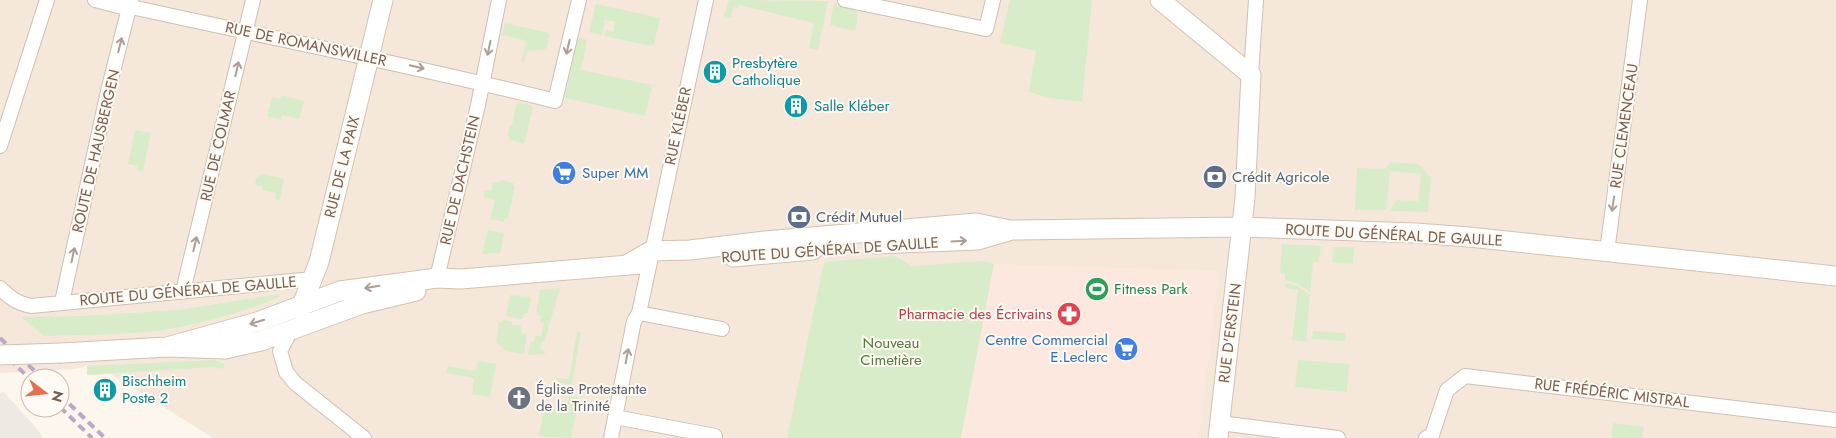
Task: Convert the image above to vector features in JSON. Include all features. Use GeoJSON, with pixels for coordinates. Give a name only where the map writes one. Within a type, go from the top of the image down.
{"type":"FeatureCollection","features":[{"type":"Feature","properties":{"kind":"main road","name":"RUE DE LA PAIX"},"geometry":{"type":"LineString","coordinates":[[291,330],[319,262],[383,0]]}},
{"type":"Feature","properties":{"kind":"main road"},"geometry":{"type":"LineString","coordinates":[[1160,0],[1251,75]]}},
{"type":"Feature","properties":{"kind":"main road","name":"RUE D'ERSTEIN"},"geometry":{"type":"LineString","coordinates":[[1219,431],[1242,227],[1251,75]]}},
{"type":"Feature","properties":{"kind":"main road","name":"ROUTE DU GÉNÉRAL DE GAULLE"},"geometry":{"type":"LineString","coordinates":[[167,347],[257,322],[340,291],[437,278],[461,279],[628,264],[650,257],[690,250],[765,241],[976,223],[1010,230],[1242,227],[1416,233],[1836,276]]}},
{"type":"Feature","properties":{"kind":"main road","name":"ROUTE DU GÉNÉRAL DE GAULLE"},"geometry":{"type":"LineString","coordinates":[[0,355],[167,347],[225,349],[261,341],[362,304],[461,279]]}},
{"type":"Feature","properties":{"kind":"street"},"geometry":{"type":"LineString","coordinates":[[0,146],[47,0]]}},
{"type":"Feature","properties":{"kind":"street","name":"RUE DE ROMANSWILLER"},"geometry":{"type":"LineString","coordinates":[[95,0],[130,4],[136,8],[245,32],[369,56],[482,82]]}},
{"type":"Feature","properties":{"kind":"street","name":"RUE DE COLMAR"},"geometry":{"type":"LineString","coordinates":[[183,291],[253,0]]}},
{"type":"Feature","properties":{"kind":"street","name":"RUE DE DACHSTEIN"},"geometry":{"type":"LineString","coordinates":[[437,278],[478,105],[499,0]]}},
{"type":"Feature","properties":{"kind":"street"},"geometry":{"type":"LineString","coordinates":[[482,82],[555,101],[579,0]]}},
{"type":"Feature","properties":{"kind":"street","name":"RUE KLÉBER"},"geometry":{"type":"LineString","coordinates":[[611,438],[634,321],[639,313],[706,0]]}},
{"type":"Feature","properties":{"kind":"street"},"geometry":{"type":"LineString","coordinates":[[845,0],[986,29],[992,0]]}},
{"type":"Feature","properties":{"kind":"street"},"geometry":{"type":"LineString","coordinates":[[1251,75],[1256,0]]}},
{"type":"Feature","properties":{"kind":"street","name":"RUE CLEMENCEAU"},"geometry":{"type":"LineString","coordinates":[[1607,252],[1640,0]]}},
{"type":"Feature","properties":{"kind":"street","name":"ROUTE DE HAUSBERGEN"},"geometry":{"type":"LineString","coordinates":[[62,302],[108,91],[130,4]]}},
{"type":"Feature","properties":{"kind":"street","name":"ROUTE DU GÉNÉRAL DE GAULLE"},"geometry":{"type":"LineString","coordinates":[[0,288],[13,300],[30,306],[313,278]]}},
{"type":"Feature","properties":{"kind":"street"},"geometry":{"type":"LineString","coordinates":[[639,313],[722,329]]}},
{"type":"Feature","properties":{"kind":"street"},"geometry":{"type":"LineString","coordinates":[[291,330],[280,351],[286,372],[290,378],[364,438]]}},
{"type":"Feature","properties":{"kind":"street","name":"RUE FRÉDÉRIC MISTRAL"},"geometry":{"type":"LineString","coordinates":[[1426,438],[1432,435],[1447,390],[1465,376],[1836,420]]}},
{"type":"Feature","properties":{"kind":"street"},"geometry":{"type":"LineString","coordinates":[[615,417],[715,436]]}},
{"type":"Feature","properties":{"kind":"street"},"geometry":{"type":"LineString","coordinates":[[1219,431],[1338,438]]}},
{"type":"Feature","properties":{"kind":"shaded area"},"geometry":{"type":"Polygon","coordinates":[[[0,0],[1836,0],[1836,438],[213,438],[111,374],[87,375],[87,366],[70,369],[20,368],[20,372],[0,373],[0,0]]]}},
{"type":"Feature","properties":{"kind":"shaded area"},"geometry":{"type":"Polygon","coordinates":[[[994,264],[1219,271],[1199,438],[955,438],[994,264]]]}},
{"type":"Feature","properties":{"kind":"shaded area"},"geometry":{"type":"Polygon","coordinates":[[[4,392],[20,410],[20,418],[27,418],[43,438],[0,438],[0,393],[4,392]]]}},
{"type":"Feature","properties":{"kind":"green space"},"geometry":{"type":"Polygon","coordinates":[[[729,0],[828,1],[818,50],[809,48],[814,23],[739,5],[738,8],[733,7],[731,18],[724,16],[729,0]]]}},
{"type":"Feature","properties":{"kind":"green space"},"geometry":{"type":"Polygon","coordinates":[[[1010,0],[1092,0],[1082,102],[1050,98],[1029,92],[1036,51],[1000,43],[1010,0]]]}},
{"type":"Feature","properties":{"kind":"green space"},"geometry":{"type":"Polygon","coordinates":[[[834,2],[852,7],[855,10],[857,17],[855,31],[830,25],[834,2]]]}},
{"type":"Feature","properties":{"kind":"green space"},"geometry":{"type":"Polygon","coordinates":[[[596,4],[660,18],[654,45],[651,44],[651,46],[604,36],[606,30],[613,32],[615,22],[605,20],[602,35],[589,32],[596,4]]]}},
{"type":"Feature","properties":{"kind":"green space"},"geometry":{"type":"Polygon","coordinates":[[[505,23],[550,33],[546,49],[527,51],[524,61],[521,61],[526,44],[524,40],[502,35],[505,23]]]}},
{"type":"Feature","properties":{"kind":"green space"},"geometry":{"type":"Polygon","coordinates":[[[580,38],[587,40],[581,70],[652,85],[645,116],[565,98],[577,41],[580,38]]]}},
{"type":"Feature","properties":{"kind":"green space"},"geometry":{"type":"Polygon","coordinates":[[[281,95],[304,101],[299,119],[282,115],[281,120],[267,116],[272,97],[281,99],[281,95]]]}},
{"type":"Feature","properties":{"kind":"green space"},"geometry":{"type":"Polygon","coordinates":[[[517,102],[533,106],[528,129],[512,125],[517,102]]]}},
{"type":"Feature","properties":{"kind":"green space"},"geometry":{"type":"Polygon","coordinates":[[[510,125],[528,129],[524,144],[510,140],[508,136],[510,125]]]}},
{"type":"Feature","properties":{"kind":"green space"},"geometry":{"type":"Polygon","coordinates":[[[135,130],[151,133],[143,171],[137,170],[137,166],[128,164],[135,130]]]}},
{"type":"Feature","properties":{"kind":"green space"},"geometry":{"type":"Polygon","coordinates":[[[1391,162],[1418,164],[1431,178],[1428,212],[1390,211],[1396,200],[1418,201],[1421,174],[1390,171],[1386,210],[1355,210],[1357,168],[1385,169],[1391,162]]]}},
{"type":"Feature","properties":{"kind":"green space"},"geometry":{"type":"Polygon","coordinates":[[[262,174],[284,179],[280,200],[275,199],[276,193],[262,190],[263,187],[255,185],[256,178],[262,174]]]}},
{"type":"Feature","properties":{"kind":"green space"},"geometry":{"type":"Polygon","coordinates":[[[500,180],[514,183],[513,186],[515,186],[508,219],[505,218],[504,222],[490,219],[495,200],[483,197],[485,190],[491,191],[493,182],[499,182],[500,180]]]}},
{"type":"Feature","properties":{"kind":"green space"},"geometry":{"type":"Polygon","coordinates":[[[488,230],[504,233],[500,253],[482,254],[488,230]]]}},
{"type":"Feature","properties":{"kind":"green space"},"geometry":{"type":"Polygon","coordinates":[[[1282,244],[1321,246],[1319,262],[1313,262],[1310,292],[1297,283],[1285,280],[1285,274],[1280,273],[1282,244]]]}},
{"type":"Feature","properties":{"kind":"green space"},"geometry":{"type":"Polygon","coordinates":[[[1334,247],[1354,247],[1353,264],[1332,262],[1334,247]]]}},
{"type":"Feature","properties":{"kind":"green space","name":"Nouveau Cimetière"},"geometry":{"type":"Polygon","coordinates":[[[895,256],[912,266],[984,261],[994,264],[961,438],[787,438],[824,262],[895,256]]]}},
{"type":"Feature","properties":{"kind":"green space"},"geometry":{"type":"Polygon","coordinates":[[[1285,283],[1296,285],[1310,295],[1306,342],[1292,340],[1298,290],[1285,288],[1285,283]]]}},
{"type":"Feature","properties":{"kind":"green space"},"geometry":{"type":"Polygon","coordinates":[[[560,288],[545,340],[541,344],[541,349],[546,354],[528,355],[531,341],[534,342],[535,336],[541,336],[544,323],[540,322],[541,316],[536,315],[540,290],[560,288]]]}},
{"type":"Feature","properties":{"kind":"green space"},"geometry":{"type":"Polygon","coordinates":[[[280,294],[279,297],[255,307],[217,319],[146,332],[44,336],[21,317],[82,316],[178,310],[280,294]]]}},
{"type":"Feature","properties":{"kind":"green space"},"geometry":{"type":"Polygon","coordinates":[[[510,295],[531,297],[528,313],[525,313],[522,319],[506,316],[510,295]]]}},
{"type":"Feature","properties":{"kind":"green space"},"geometry":{"type":"Polygon","coordinates":[[[503,320],[512,322],[512,325],[521,326],[521,333],[527,334],[524,354],[506,351],[496,342],[499,322],[502,323],[503,320]]]}},
{"type":"Feature","properties":{"kind":"green space"},"geometry":{"type":"Polygon","coordinates":[[[1313,331],[1345,333],[1345,341],[1312,339],[1313,331]]]}},
{"type":"Feature","properties":{"kind":"green space"},"geometry":{"type":"Polygon","coordinates":[[[577,332],[581,332],[572,385],[557,382],[557,378],[569,379],[577,332]]]}},
{"type":"Feature","properties":{"kind":"green space"},"geometry":{"type":"Polygon","coordinates":[[[214,360],[225,364],[223,369],[215,367],[87,375],[87,366],[214,360]]]}},
{"type":"Feature","properties":{"kind":"green space"},"geometry":{"type":"Polygon","coordinates":[[[1298,360],[1349,364],[1347,392],[1295,387],[1298,360]]]}},
{"type":"Feature","properties":{"kind":"green space"},"geometry":{"type":"Polygon","coordinates":[[[478,361],[496,364],[490,397],[472,394],[474,378],[446,373],[448,366],[476,371],[478,361]]]}},
{"type":"Feature","properties":{"kind":"green space"},"geometry":{"type":"Polygon","coordinates":[[[569,396],[579,398],[571,438],[539,436],[544,407],[566,411],[569,396]]]}},
{"type":"Feature","properties":{"kind":"green space"},"geometry":{"type":"Polygon","coordinates":[[[1613,423],[1644,427],[1642,438],[1611,438],[1613,423]]]}},
{"type":"Feature","properties":{"kind":"railway"},"geometry":{"type":"LineString","coordinates":[[0,338],[32,368]]}},
{"type":"Feature","properties":{"kind":"railway"},"geometry":{"type":"LineString","coordinates":[[0,350],[20,369]]}},
{"type":"Feature","properties":{"kind":"railway"},"geometry":{"type":"LineString","coordinates":[[70,405],[105,438]]}},
{"type":"Feature","properties":{"kind":"railway"},"geometry":{"type":"LineString","coordinates":[[70,417],[92,438]]}},
{"type":"Feature","properties":{"kind":"place","name":"Presbytère Catholique"},"geometry":{"type":"Point","coordinates":[715,72]}},
{"type":"Feature","properties":{"kind":"place","name":"Salle Kléber"},"geometry":{"type":"Point","coordinates":[796,106]}},
{"type":"Feature","properties":{"kind":"place","name":"Super MM"},"geometry":{"type":"Point","coordinates":[564,173]}},
{"type":"Feature","properties":{"kind":"place","name":"Crédit Agricole"},"geometry":{"type":"Point","coordinates":[1215,177]}},
{"type":"Feature","properties":{"kind":"place","name":"Crédit Mutuel"},"geometry":{"type":"Point","coordinates":[799,217]}},
{"type":"Feature","properties":{"kind":"place","name":"Fitness Park"},"geometry":{"type":"Point","coordinates":[1097,289]}},
{"type":"Feature","properties":{"kind":"place","name":"Pharmacie des Écrivains"},"geometry":{"type":"Point","coordinates":[1069,314]}},
{"type":"Feature","properties":{"kind":"place","name":"Centre Commercial E.Leclerc"},"geometry":{"type":"Point","coordinates":[1126,349]}},
{"type":"Feature","properties":{"kind":"place","name":"Bischheim Poste 2"},"geometry":{"type":"Point","coordinates":[105,390]}},
{"type":"Feature","properties":{"kind":"place","name":"Église Protestante de la Trinité"},"geometry":{"type":"Point","coordinates":[519,398]}}]}
